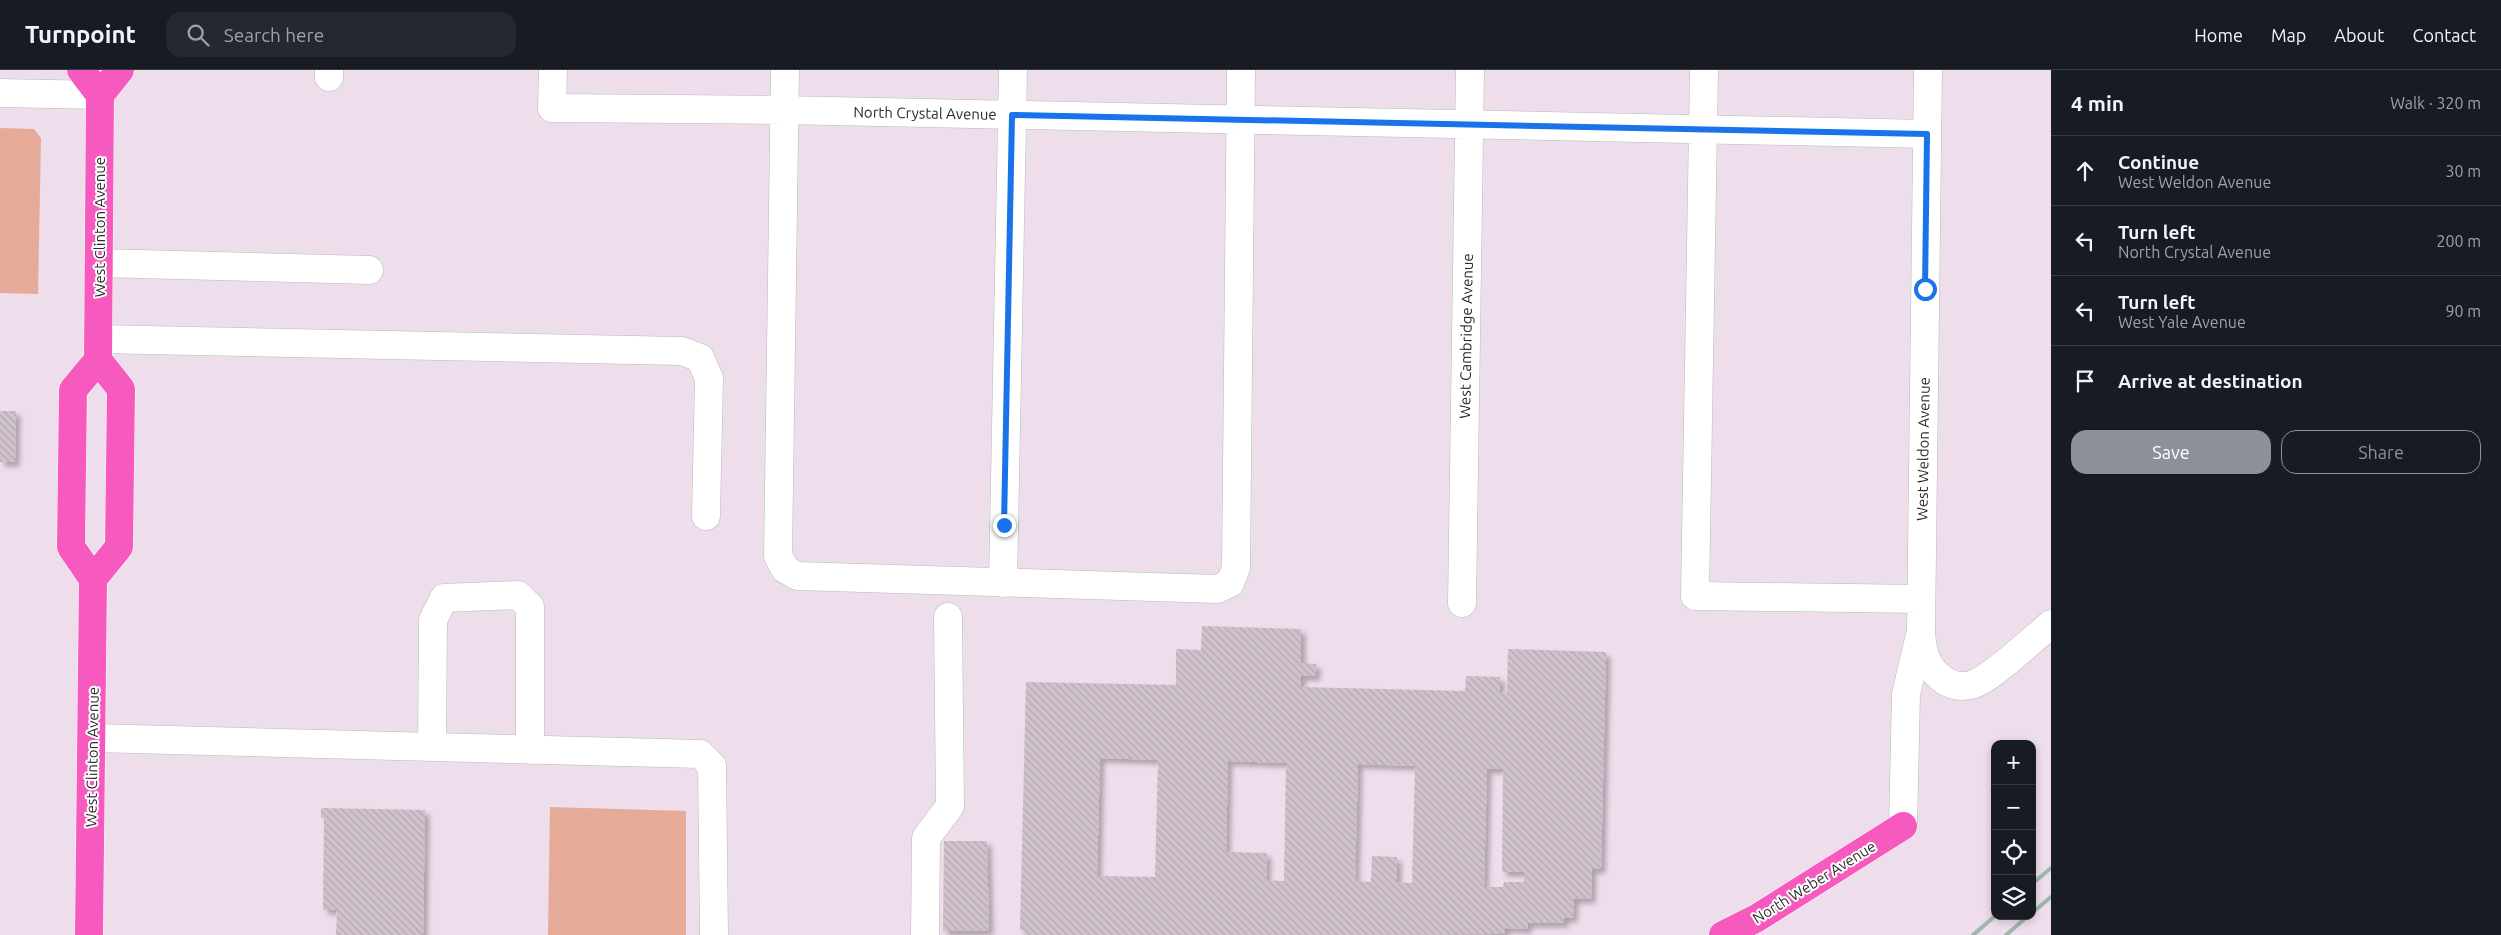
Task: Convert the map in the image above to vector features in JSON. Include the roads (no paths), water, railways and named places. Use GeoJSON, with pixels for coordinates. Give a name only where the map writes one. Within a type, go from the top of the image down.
{"type":"FeatureCollection","features":[{"type":"Feature","properties":{"kind":"main road"},"geometry":{"type":"LineString","coordinates":[[81,70],[100,95],[120,70]]}},
{"type":"Feature","properties":{"kind":"main road","name":"West Clinton Avenue"},"geometry":{"type":"LineString","coordinates":[[98,349],[100,95]]}},
{"type":"Feature","properties":{"kind":"main road"},"geometry":{"type":"LineString","coordinates":[[98,349],[121,389],[119,547],[94,579],[71,547],[73,390],[98,349]]}},
{"type":"Feature","properties":{"kind":"main road","name":"West Clinton Avenue"},"geometry":{"type":"LineString","coordinates":[[89,935],[94,579]]}},
{"type":"Feature","properties":{"kind":"main road","name":"North Weber Avenue"},"geometry":{"type":"LineString","coordinates":[[1723,935],[1758,918],[1903,826]]}},
{"type":"Feature","properties":{"kind":"street","name":"North Crystal Avenue"},"geometry":{"type":"LineString","coordinates":[[553,70],[552,108],[784,110],[1927,134]]}},
{"type":"Feature","properties":{"kind":"street"},"geometry":{"type":"LineString","coordinates":[[785,70],[778,556],[785,569],[797,576],[1217,588],[1230,583],[1236,568],[1241,70]]}},
{"type":"Feature","properties":{"kind":"street"},"geometry":{"type":"LineString","coordinates":[[1003,583],[1013,70]]}},
{"type":"Feature","properties":{"kind":"street","name":"West Cambridge Avenue"},"geometry":{"type":"LineString","coordinates":[[1462,603],[1470,70]]}},
{"type":"Feature","properties":{"kind":"street"},"geometry":{"type":"LineString","coordinates":[[1704,70],[1694,596],[1921,599]]}},
{"type":"Feature","properties":{"kind":"street","name":"West Weldon Avenue"},"geometry":{"type":"LineString","coordinates":[[1903,826],[1906,694],[1921,631],[1928,70]]}},
{"type":"Feature","properties":{"kind":"street"},"geometry":{"type":"LineString","coordinates":[[0,93],[100,95]]}},
{"type":"Feature","properties":{"kind":"street"},"geometry":{"type":"LineString","coordinates":[[99,263],[369,270]]}},
{"type":"Feature","properties":{"kind":"street"},"geometry":{"type":"LineString","coordinates":[[98,349],[682,351],[700,358],[709,378],[706,516]]}},
{"type":"Feature","properties":{"kind":"street"},"geometry":{"type":"LineString","coordinates":[[432,747],[433,620],[444,598],[518,595],[530,607],[530,750]]}},
{"type":"Feature","properties":{"kind":"street"},"geometry":{"type":"LineString","coordinates":[[925,935],[926,838],[950,806],[948,617]]}},
{"type":"Feature","properties":{"kind":"street"},"geometry":{"type":"LineString","coordinates":[[1921,631],[1924,656],[1934,672],[1944,681],[1963,686],[1982,680],[2051,624]]}},
{"type":"Feature","properties":{"kind":"street"},"geometry":{"type":"LineString","coordinates":[[93,738],[700,754],[712,766],[714,935]]}},
{"type":"Feature","properties":{"kind":"railway"},"geometry":{"type":"LineString","coordinates":[[2036,881],[2051,868]]}},
{"type":"Feature","properties":{"kind":"railway"},"geometry":{"type":"LineString","coordinates":[[2036,910],[2051,897]]}},
{"type":"Feature","properties":{"kind":"railway"},"geometry":{"type":"LineString","coordinates":[[1973,935],[1991,919]]}},
{"type":"Feature","properties":{"kind":"railway"},"geometry":{"type":"LineString","coordinates":[[2006,935],[2023,920]]}}]}
